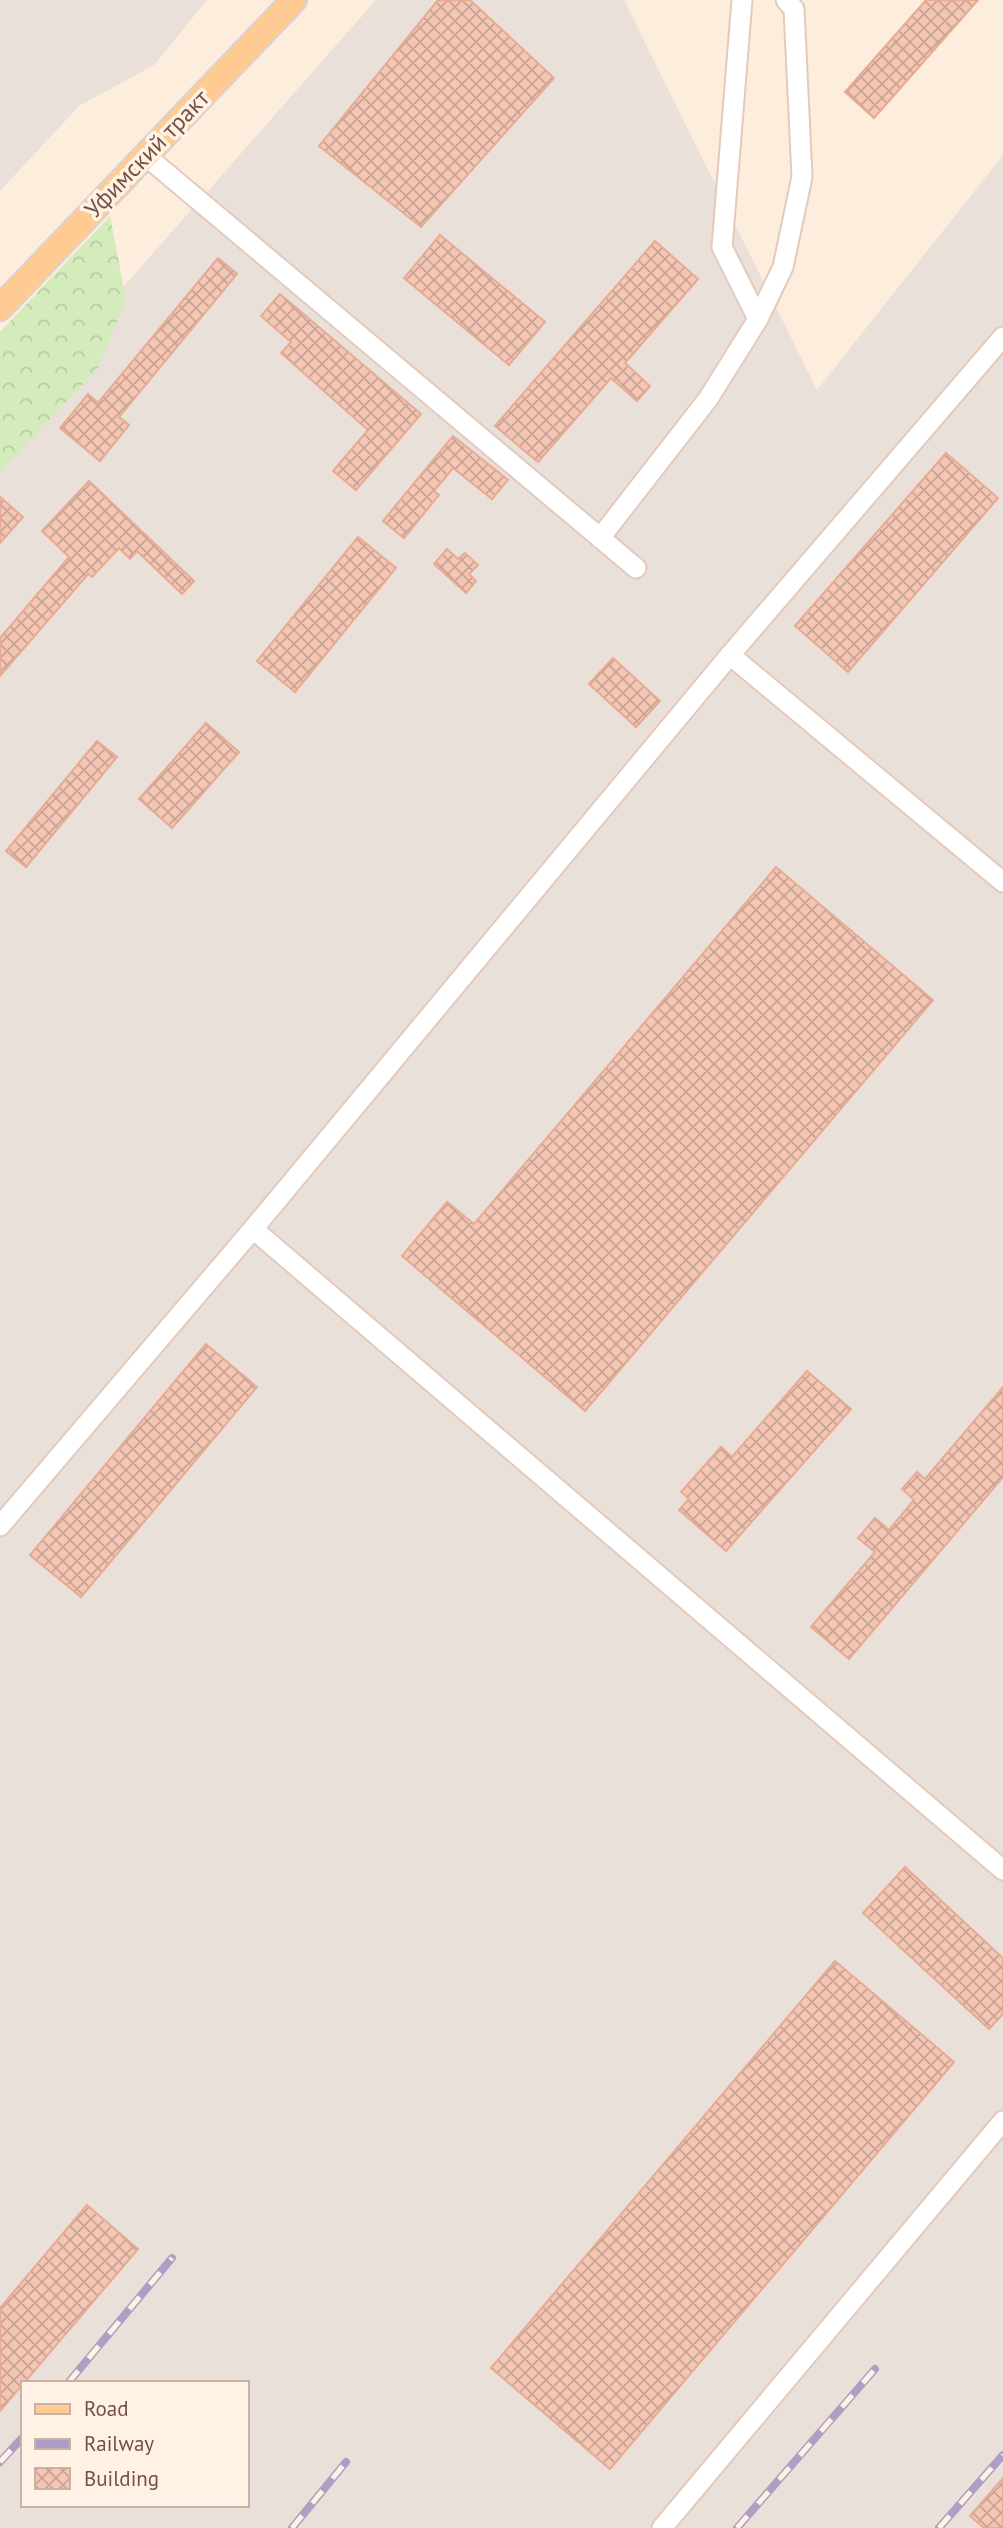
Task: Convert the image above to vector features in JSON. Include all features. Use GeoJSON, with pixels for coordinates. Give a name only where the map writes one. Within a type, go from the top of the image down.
{"type":"FeatureCollection","features":[{"type":"Feature","properties":{"kind":"main road","name":"Уфимский тракт"},"geometry":{"type":"LineString","coordinates":[[0,308],[294,0]]}},
{"type":"Feature","properties":{"kind":"lane"},"geometry":{"type":"LineString","coordinates":[[742,0],[722,247],[758,319]]}},
{"type":"Feature","properties":{"kind":"lane"},"geometry":{"type":"LineString","coordinates":[[600,538],[709,399],[758,319],[783,267],[802,177],[794,9],[786,0]]}},
{"type":"Feature","properties":{"kind":"lane"},"geometry":{"type":"LineString","coordinates":[[146,156],[636,568]]}},
{"type":"Feature","properties":{"kind":"lane"},"geometry":{"type":"LineString","coordinates":[[0,1526],[253,1229],[730,654],[1003,337]]}},
{"type":"Feature","properties":{"kind":"lane"},"geometry":{"type":"LineString","coordinates":[[730,654],[1003,882]]}},
{"type":"Feature","properties":{"kind":"lane"},"geometry":{"type":"LineString","coordinates":[[253,1229],[1003,1870]]}},
{"type":"Feature","properties":{"kind":"lane"},"geometry":{"type":"LineString","coordinates":[[662,2528],[1003,2121]]}},
{"type":"Feature","properties":{"kind":"shaded area"},"geometry":{"type":"Polygon","coordinates":[[[0,0],[207,0],[154,65],[79,106],[0,191],[0,0]]]}},
{"type":"Feature","properties":{"kind":"shaded area"},"geometry":{"type":"Polygon","coordinates":[[[376,0],[624,0],[817,390],[1003,155],[1003,2528],[0,2528],[0,427],[376,0]]]}},
{"type":"Feature","properties":{"kind":"green space"},"geometry":{"type":"Polygon","coordinates":[[[110,216],[126,300],[98,368],[0,472],[0,332],[110,216]]]}},
{"type":"Feature","properties":{"kind":"building"},"geometry":{"type":"Polygon","coordinates":[[[438,0],[470,0],[554,78],[421,227],[319,146],[438,0]]]}},
{"type":"Feature","properties":{"kind":"building"},"geometry":{"type":"Polygon","coordinates":[[[926,0],[978,0],[874,118],[845,92],[926,0]]]}},
{"type":"Feature","properties":{"kind":"building"},"geometry":{"type":"Polygon","coordinates":[[[440,235],[545,322],[509,365],[404,278],[440,235]]]}},
{"type":"Feature","properties":{"kind":"building"},"geometry":{"type":"Polygon","coordinates":[[[655,241],[698,279],[625,363],[650,386],[637,401],[611,378],[538,462],[495,426],[655,241]]]}},
{"type":"Feature","properties":{"kind":"building"},"geometry":{"type":"Polygon","coordinates":[[[218,258],[237,274],[119,417],[129,425],[100,461],[60,428],[88,394],[98,403],[218,258]]]}},
{"type":"Feature","properties":{"kind":"building"},"geometry":{"type":"Polygon","coordinates":[[[280,294],[421,414],[356,490],[333,471],[368,430],[281,353],[291,342],[261,316],[280,294]]]}},
{"type":"Feature","properties":{"kind":"building"},"geometry":{"type":"Polygon","coordinates":[[[453,436],[508,480],[492,499],[453,468],[434,491],[439,495],[404,538],[383,521],[453,436]]]}},
{"type":"Feature","properties":{"kind":"building"},"geometry":{"type":"Polygon","coordinates":[[[946,453],[998,498],[848,672],[795,626],[946,453]]]}},
{"type":"Feature","properties":{"kind":"building"},"geometry":{"type":"Polygon","coordinates":[[[89,481],[194,581],[182,594],[137,551],[130,559],[119,548],[92,577],[88,574],[0,676],[0,638],[69,557],[42,531],[89,481]]]}},
{"type":"Feature","properties":{"kind":"building"},"geometry":{"type":"Polygon","coordinates":[[[0,497],[23,517],[0,543],[0,497]]]}},
{"type":"Feature","properties":{"kind":"building"},"geometry":{"type":"Polygon","coordinates":[[[358,537],[396,568],[295,692],[257,661],[358,537]]]}},
{"type":"Feature","properties":{"kind":"building"},"geometry":{"type":"Polygon","coordinates":[[[447,549],[458,559],[465,553],[478,565],[469,574],[476,581],[466,593],[434,564],[447,549]]]}},
{"type":"Feature","properties":{"kind":"building"},"geometry":{"type":"Polygon","coordinates":[[[613,658],[660,701],[636,727],[589,684],[613,658]]]}},
{"type":"Feature","properties":{"kind":"building"},"geometry":{"type":"Polygon","coordinates":[[[206,723],[239,752],[172,828],[139,799],[206,723]]]}},
{"type":"Feature","properties":{"kind":"building"},"geometry":{"type":"Polygon","coordinates":[[[97,741],[117,757],[26,867],[6,851],[97,741]]]}},
{"type":"Feature","properties":{"kind":"building"},"geometry":{"type":"Polygon","coordinates":[[[776,867],[933,1000],[585,1411],[402,1256],[447,1202],[474,1224],[776,867]]]}},
{"type":"Feature","properties":{"kind":"building"},"geometry":{"type":"Polygon","coordinates":[[[206,1344],[257,1387],[81,1597],[30,1555],[206,1344]]]}},
{"type":"Feature","properties":{"kind":"building"},"geometry":{"type":"Polygon","coordinates":[[[807,1371],[851,1409],[726,1551],[679,1510],[689,1499],[681,1492],[721,1447],[732,1457],[807,1371]]]}},
{"type":"Feature","properties":{"kind":"building"},"geometry":{"type":"Polygon","coordinates":[[[1003,1387],[1003,1477],[849,1659],[811,1627],[875,1552],[858,1538],[875,1518],[889,1530],[914,1500],[902,1489],[917,1472],[925,1479],[1003,1387]]]}},
{"type":"Feature","properties":{"kind":"building"},"geometry":{"type":"Polygon","coordinates":[[[905,1867],[1003,1958],[1003,2014],[989,2029],[863,1913],[905,1867]]]}},
{"type":"Feature","properties":{"kind":"building"},"geometry":{"type":"Polygon","coordinates":[[[835,1961],[954,2062],[610,2469],[491,2368],[835,1961]]]}},
{"type":"Feature","properties":{"kind":"building"},"geometry":{"type":"Polygon","coordinates":[[[87,2205],[138,2249],[26,2381],[21,2381],[21,2386],[0,2411],[0,2308],[87,2205]]]}},
{"type":"Feature","properties":{"kind":"building"},"geometry":{"type":"Polygon","coordinates":[[[1003,2478],[1003,2528],[984,2528],[970,2516],[1003,2478]]]}},
{"type":"Feature","properties":{"kind":"railway"},"geometry":{"type":"LineString","coordinates":[[70,2381],[172,2258]]}},
{"type":"Feature","properties":{"kind":"railway"},"geometry":{"type":"LineString","coordinates":[[737,2528],[875,2369]]}},
{"type":"Feature","properties":{"kind":"railway"},"geometry":{"type":"LineString","coordinates":[[0,2462],[21,2439]]}},
{"type":"Feature","properties":{"kind":"railway"},"geometry":{"type":"LineString","coordinates":[[939,2528],[1003,2455]]}},
{"type":"Feature","properties":{"kind":"railway"},"geometry":{"type":"LineString","coordinates":[[292,2528],[346,2462]]}}]}
